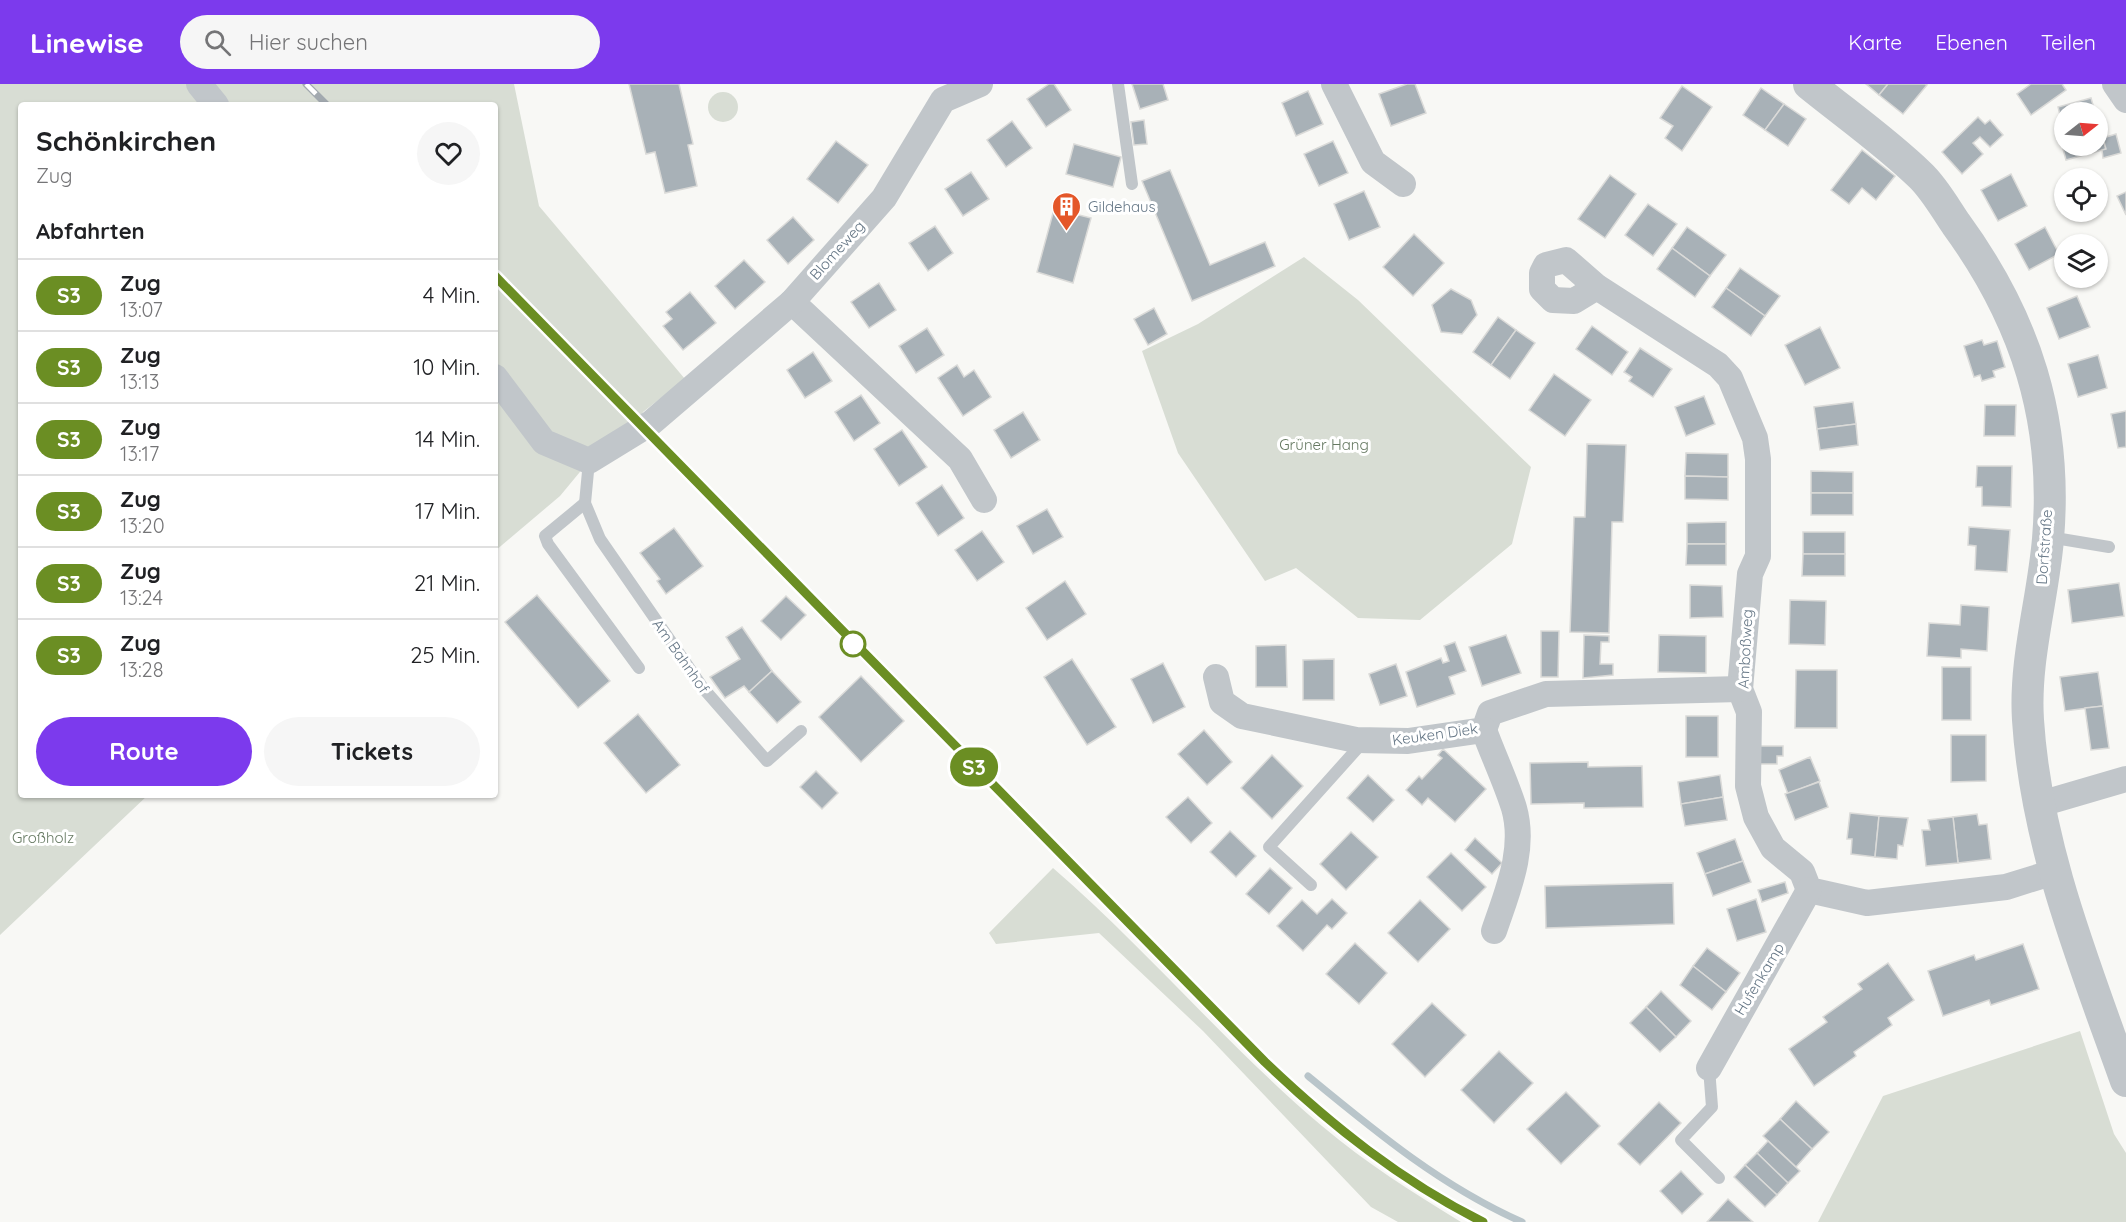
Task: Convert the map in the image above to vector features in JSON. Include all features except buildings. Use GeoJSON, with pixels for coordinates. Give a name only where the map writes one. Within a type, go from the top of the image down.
{"type":"FeatureCollection","features":[{"type":"Feature","properties":{"kind":"street"},"geometry":{"type":"LineString","coordinates":[[199,84],[214,102]]}},
{"type":"Feature","properties":{"kind":"street","name":"Blomeweg"},"geometry":{"type":"LineString","coordinates":[[589,461],[633,436],[792,302],[884,198],[944,100],[980,84]]}},
{"type":"Feature","properties":{"kind":"street"},"geometry":{"type":"LineString","coordinates":[[1334,84],[1373,162],[1403,184]]}},
{"type":"Feature","properties":{"kind":"street","name":"Dorfstraße"},"geometry":{"type":"LineString","coordinates":[[1809,84],[1922,176],[1971,244],[2013,317],[2039,390],[2047,440],[2048,537],[2028,693],[2037,805],[2054,872],[2126,1081]]}},
{"type":"Feature","properties":{"kind":"street"},"geometry":{"type":"LineString","coordinates":[[2115,84],[2126,100]]}},
{"type":"Feature","properties":{"kind":"street","name":"Amboßweg"},"geometry":{"type":"LineString","coordinates":[[1597,287],[1718,365],[1730,378],[1755,438],[1758,459],[1758,556],[1750,574],[1740,689],[1749,712],[1748,786],[1756,816],[1773,848],[1802,872],[1809,890]]}},
{"type":"Feature","properties":{"kind":"street"},"geometry":{"type":"LineString","coordinates":[[792,302],[960,459],[984,500]]}},
{"type":"Feature","properties":{"kind":"street"},"geometry":{"type":"LineString","coordinates":[[498,380],[544,442],[589,461]]}},
{"type":"Feature","properties":{"kind":"street","name":"Keuken Diek"},"geometry":{"type":"LineString","coordinates":[[1216,677],[1222,702],[1242,716],[1365,741],[1408,741],[1484,730],[1490,713],[1546,693],[1740,689]]}},
{"type":"Feature","properties":{"kind":"street"},"geometry":{"type":"LineString","coordinates":[[1484,730],[1515,810],[1517,842],[1515,866],[1494,931]]}},
{"type":"Feature","properties":{"kind":"street"},"geometry":{"type":"LineString","coordinates":[[2037,805],[2126,779]]}},
{"type":"Feature","properties":{"kind":"street"},"geometry":{"type":"LineString","coordinates":[[1809,890],[1867,903],[2006,887],[2054,872]]}},
{"type":"Feature","properties":{"kind":"street","name":"Hufenkamp"},"geometry":{"type":"LineString","coordinates":[[1709,1068],[1809,890]]}},
{"type":"Feature","properties":{"kind":"lane"},"geometry":{"type":"LineString","coordinates":[[1118,84],[1132,184]]}},
{"type":"Feature","properties":{"kind":"lane","name":"Am Bahnhof"},"geometry":{"type":"LineString","coordinates":[[589,461],[585,503],[600,539],[703,688],[767,761],[801,731]]}},
{"type":"Feature","properties":{"kind":"lane"},"geometry":{"type":"LineString","coordinates":[[585,503],[545,536],[548,544],[639,668]]}},
{"type":"Feature","properties":{"kind":"lane"},"geometry":{"type":"LineString","coordinates":[[2048,537],[2109,547]]}},
{"type":"Feature","properties":{"kind":"lane"},"geometry":{"type":"LineString","coordinates":[[1311,885],[1269,847],[1365,741]]}},
{"type":"Feature","properties":{"kind":"lane"},"geometry":{"type":"LineString","coordinates":[[1709,1068],[1712,1107],[1681,1140],[1719,1178]]}},
{"type":"Feature","properties":{"kind":"green space","name":"Großholz"},"geometry":{"type":"Polygon","coordinates":[[[0,84],[514,84],[539,206],[685,379],[643,412],[634,436],[589,461],[560,496],[498,548],[498,102],[18,102],[18,798],[145,798],[0,935],[0,84]]]}},
{"type":"Feature","properties":{"kind":"green space"},"geometry":{"type":"Polygon","coordinates":[[[723,92],[734,96],[738,107],[734,118],[723,122],[712,118],[708,107],[712,96],[723,92]]]}},
{"type":"Feature","properties":{"kind":"green space","name":"Grüner Hang"},"geometry":{"type":"Polygon","coordinates":[[[1304,257],[1358,300],[1531,467],[1512,544],[1420,620],[1358,618],[1296,568],[1265,581],[1178,453],[1142,351],[1198,324],[1304,257]]]}},
{"type":"Feature","properties":{"kind":"green space"},"geometry":{"type":"Polygon","coordinates":[[[1053,868],[1121,931],[1253,1063],[1322,1126],[1390,1177],[1461,1222],[1398,1222],[1371,1207],[1203,1031],[1099,933],[996,944],[989,933],[1053,868]]]}},
{"type":"Feature","properties":{"kind":"green space"},"geometry":{"type":"Polygon","coordinates":[[[2080,1031],[2114,1134],[2126,1153],[2126,1222],[1818,1222],[1883,1096],[2080,1031]]]}},
{"type":"Feature","properties":{"kind":"waterway"},"geometry":{"type":"LineString","coordinates":[[1308,1076],[1410,1157],[1464,1192],[1522,1222]]}},
{"type":"Feature","properties":{"kind":"railway"},"geometry":{"type":"LineString","coordinates":[[306,84],[324,102]]}},
{"type":"Feature","properties":{"kind":"railway"},"geometry":{"type":"LineString","coordinates":[[498,279],[1265,1062],[1341,1130],[1395,1170],[1483,1222]]}},
{"type":"Feature","properties":{"kind":"train","name":"S3"},"geometry":{"type":"LineString","coordinates":[[498,279],[887,679],[1265,1062],[1336,1127],[1391,1168],[1483,1222]]}},
{"type":"Feature","properties":{"kind":"place","name":"Gildehaus"},"geometry":{"type":"Point","coordinates":[1067,232]}}]}
